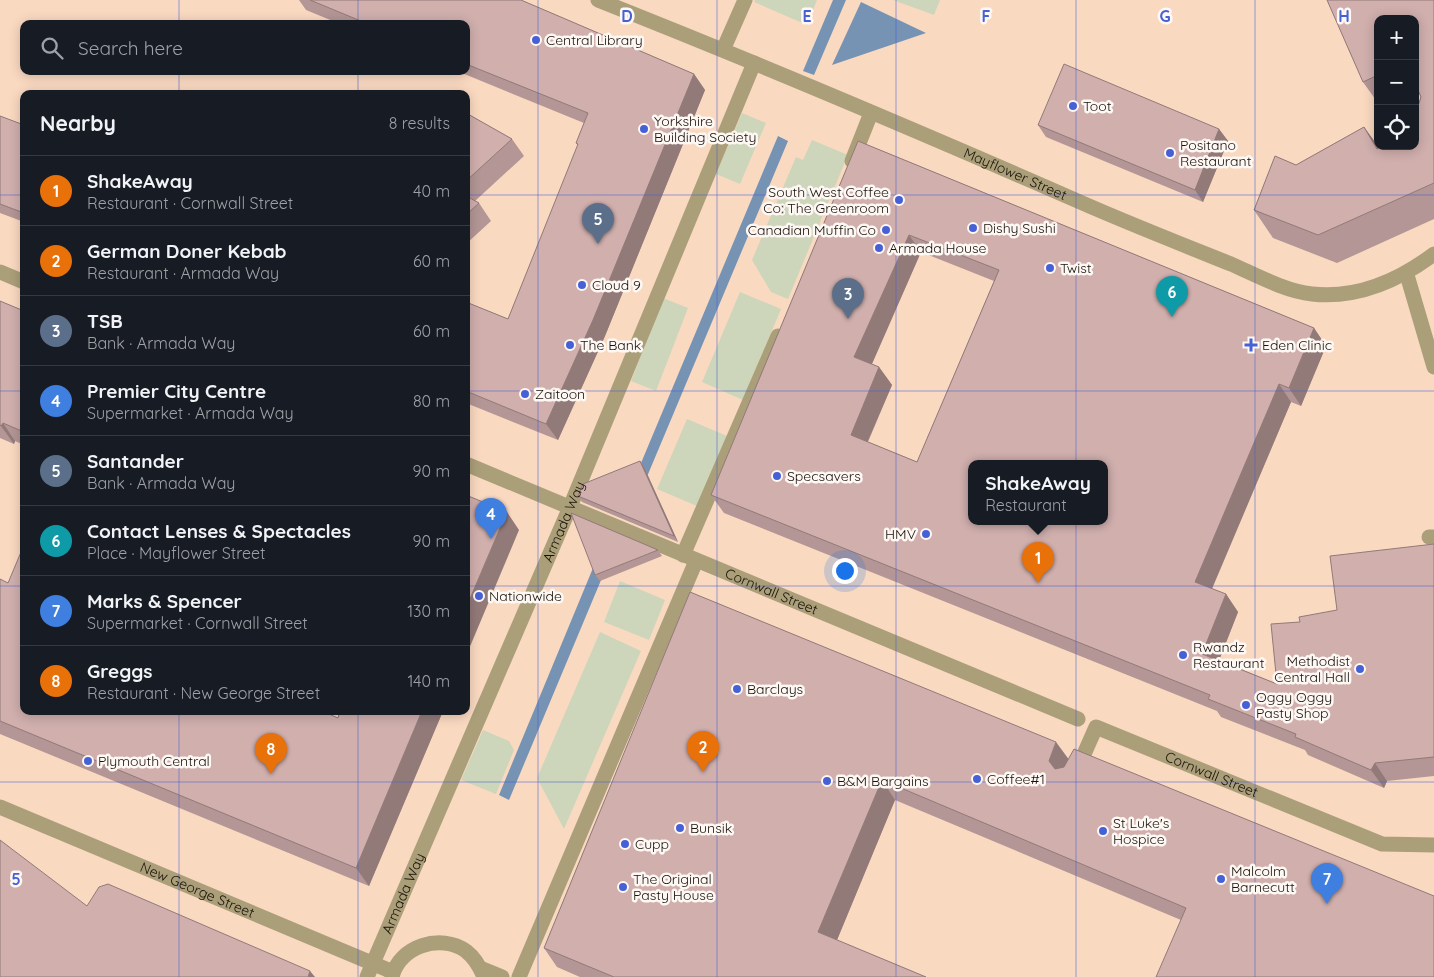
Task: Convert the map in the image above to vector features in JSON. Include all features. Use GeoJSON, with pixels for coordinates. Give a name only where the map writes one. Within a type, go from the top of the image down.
{"type":"FeatureCollection","features":[{"type":"Feature","properties":{"kind":"street","name":"Mayflower Street"},"geometry":{"type":"LineString","coordinates":[[598,0],[754,63],[1129,223],[1273,282],[1310,294],[1340,295],[1377,286],[1407,275],[1434,254]]}},
{"type":"Feature","properties":{"kind":"street"},"geometry":{"type":"LineString","coordinates":[[723,50],[745,0]]}},
{"type":"Feature","properties":{"kind":"street","name":"Armada Way"},"geometry":{"type":"LineString","coordinates":[[370,971],[570,507],[754,63]]}},
{"type":"Feature","properties":{"kind":"street"},"geometry":{"type":"LineString","coordinates":[[846,175],[872,113]]}},
{"type":"Feature","properties":{"kind":"street"},"geometry":{"type":"LineString","coordinates":[[0,272],[20,280]]}},
{"type":"Feature","properties":{"kind":"street"},"geometry":{"type":"LineString","coordinates":[[1407,275],[1434,367]]}},
{"type":"Feature","properties":{"kind":"street"},"geometry":{"type":"LineString","coordinates":[[519,977],[784,323]]}},
{"type":"Feature","properties":{"kind":"street","name":"Cornwall Street"},"geometry":{"type":"LineString","coordinates":[[470,466],[1078,719]]}},
{"type":"Feature","properties":{"kind":"street","name":"Cornwall Street"},"geometry":{"type":"LineString","coordinates":[[1072,780],[1096,727],[1382,844],[1434,845]]}},
{"type":"Feature","properties":{"kind":"street","name":"New George Street"},"geometry":{"type":"LineString","coordinates":[[0,807],[370,971],[393,974]]}},
{"type":"Feature","properties":{"kind":"street"},"geometry":{"type":"LineString","coordinates":[[393,974],[403,957],[417,947],[434,942],[452,944],[466,951],[482,972],[502,977]]}},
{"type":"Feature","properties":{"kind":"shaded area"},"geometry":{"type":"Polygon","coordinates":[[[0,0],[1434,0],[1434,977],[0,977],[0,0]]]}},
{"type":"Feature","properties":{"kind":"green space"},"geometry":{"type":"Polygon","coordinates":[[[755,0],[817,0],[807,25],[754,2],[755,0]]]}},
{"type":"Feature","properties":{"kind":"green space"},"geometry":{"type":"Polygon","coordinates":[[[893,0],[940,0],[934,15],[893,0]]]}},
{"type":"Feature","properties":{"kind":"green space"},"geometry":{"type":"Polygon","coordinates":[[[742,113],[766,123],[740,184],[716,174],[742,113]]]}},
{"type":"Feature","properties":{"kind":"green space"},"geometry":{"type":"Polygon","coordinates":[[[812,140],[848,155],[788,299],[771,292],[752,260],[796,157],[803,160],[812,140]]]}},
{"type":"Feature","properties":{"kind":"green space"},"geometry":{"type":"Polygon","coordinates":[[[740,292],[781,309],[743,400],[702,382],[740,292]]]}},
{"type":"Feature","properties":{"kind":"green space"},"geometry":{"type":"Polygon","coordinates":[[[663,298],[688,308],[656,391],[631,381],[663,298]]]}},
{"type":"Feature","properties":{"kind":"green space"},"geometry":{"type":"Polygon","coordinates":[[[687,419],[727,436],[697,506],[657,489],[687,419]]]}},
{"type":"Feature","properties":{"kind":"green space"},"geometry":{"type":"Polygon","coordinates":[[[620,581],[665,600],[649,640],[604,622],[620,581]]]}},
{"type":"Feature","properties":{"kind":"green space"},"geometry":{"type":"Polygon","coordinates":[[[600,632],[641,651],[564,829],[537,778],[600,632]]]}},
{"type":"Feature","properties":{"kind":"green space"},"geometry":{"type":"Polygon","coordinates":[[[483,730],[509,741],[514,750],[496,794],[461,780],[483,730]]]}},
{"type":"Feature","properties":{"kind":"water"},"geometry":{"type":"Polygon","coordinates":[[[833,0],[846,0],[814,75],[803,71],[833,0]]]}},
{"type":"Feature","properties":{"kind":"water"},"geometry":{"type":"Polygon","coordinates":[[[861,2],[926,33],[832,65],[861,2]]]}},
{"type":"Feature","properties":{"kind":"water"},"geometry":{"type":"Polygon","coordinates":[[[778,136],[788,141],[646,479],[636,475],[778,136]]]}},
{"type":"Feature","properties":{"kind":"water"},"geometry":{"type":"Polygon","coordinates":[[[593,568],[604,573],[509,800],[499,795],[593,568]]]}},
{"type":"Feature","properties":{"kind":"building"},"geometry":{"type":"Polygon","coordinates":[[[310,0],[521,0],[694,74],[593,320],[546,424],[470,393],[470,304],[508,319],[578,144],[576,143],[588,113],[470,66],[470,20],[358,20],[310,0]]]}},
{"type":"Feature","properties":{"kind":"building"},"geometry":{"type":"Polygon","coordinates":[[[1327,0],[1434,0],[1434,183],[1318,235],[1254,210],[1275,156],[1296,165],[1364,127],[1374,144],[1374,150],[1419,150],[1419,103],[1421,97],[1419,92],[1419,15],[1374,15],[1374,77],[1363,82],[1327,0]]]}},
{"type":"Feature","properties":{"kind":"building"},"geometry":{"type":"Polygon","coordinates":[[[1064,64],[1219,129],[1195,190],[1038,125],[1064,64]]]}},
{"type":"Feature","properties":{"kind":"building"},"geometry":{"type":"Polygon","coordinates":[[[470,115],[512,139],[470,177],[470,115]]]}},
{"type":"Feature","properties":{"kind":"building"},"geometry":{"type":"Polygon","coordinates":[[[0,116],[20,124],[20,212],[0,204],[0,116]]]}},
{"type":"Feature","properties":{"kind":"building"},"geometry":{"type":"Polygon","coordinates":[[[858,141],[1314,328],[1289,388],[1279,384],[1195,582],[1226,594],[1202,654],[1277,684],[1271,624],[1300,622],[1299,617],[1337,610],[1330,556],[1434,544],[1434,757],[1375,763],[1371,770],[1295,737],[1296,734],[1208,699],[1210,695],[711,495],[858,141]],[[909,235],[854,357],[879,367],[851,435],[917,462],[999,270],[909,235]]]}},
{"type":"Feature","properties":{"kind":"building"},"geometry":{"type":"Polygon","coordinates":[[[470,198],[479,203],[470,211],[470,198]]]}},
{"type":"Feature","properties":{"kind":"building"},"geometry":{"type":"Polygon","coordinates":[[[0,301],[20,309],[20,430],[3,423],[0,425],[0,301]]]}},
{"type":"Feature","properties":{"kind":"building"},"geometry":{"type":"Polygon","coordinates":[[[640,461],[674,536],[578,496],[583,484],[640,461]]]}},
{"type":"Feature","properties":{"kind":"building"},"geometry":{"type":"Polygon","coordinates":[[[470,497],[507,512],[470,599],[470,497]]]}},
{"type":"Feature","properties":{"kind":"building"},"geometry":{"type":"Polygon","coordinates":[[[571,513],[658,550],[595,575],[571,513]]]}},
{"type":"Feature","properties":{"kind":"building"},"geometry":{"type":"Polygon","coordinates":[[[20,554],[20,715],[331,715],[338,718],[339,715],[420,715],[356,868],[0,721],[0,579],[8,583],[20,554]]]}},
{"type":"Feature","properties":{"kind":"building"},"geometry":{"type":"Polygon","coordinates":[[[690,592],[1056,742],[1049,761],[1055,769],[1064,767],[1074,749],[1434,896],[1434,977],[1156,977],[1186,908],[882,780],[818,932],[926,977],[614,977],[544,948],[690,592]]]}},
{"type":"Feature","properties":{"kind":"building"},"geometry":{"type":"Polygon","coordinates":[[[0,840],[87,906],[99,887],[108,884],[310,971],[308,977],[0,977],[0,840]]]}},
{"type":"Feature","properties":{"kind":"place","name":"Central Library"},"geometry":{"type":"Point","coordinates":[536,40]}},
{"type":"Feature","properties":{"kind":"place","name":"Toot"},"geometry":{"type":"Point","coordinates":[1073,106]}},
{"type":"Feature","properties":{"kind":"place","name":"Yorkshire Building Society"},"geometry":{"type":"Point","coordinates":[644,129]}},
{"type":"Feature","properties":{"kind":"place","name":"Positano Restaurant"},"geometry":{"type":"Point","coordinates":[1170,153]}},
{"type":"Feature","properties":{"kind":"place","name":"South West Coffee Co: The Greenroom"},"geometry":{"type":"Point","coordinates":[899,200]}},
{"type":"Feature","properties":{"kind":"place","name":"Dishy Sushi"},"geometry":{"type":"Point","coordinates":[973,228]}},
{"type":"Feature","properties":{"kind":"place","name":"Canadian Muffin Co"},"geometry":{"type":"Point","coordinates":[886,230]}},
{"type":"Feature","properties":{"kind":"place","name":"Santander"},"geometry":{"type":"Point","coordinates":[598,244]}},
{"type":"Feature","properties":{"kind":"place","name":"Armada House"},"geometry":{"type":"Point","coordinates":[879,248]}},
{"type":"Feature","properties":{"kind":"place","name":"Twist"},"geometry":{"type":"Point","coordinates":[1050,268]}},
{"type":"Feature","properties":{"kind":"place","name":"Cloud 9"},"geometry":{"type":"Point","coordinates":[582,285]}},
{"type":"Feature","properties":{"kind":"place","name":"Contact Lenses & Spectacles"},"geometry":{"type":"Point","coordinates":[1172,317]}},
{"type":"Feature","properties":{"kind":"place","name":"TSB"},"geometry":{"type":"Point","coordinates":[848,319]}},
{"type":"Feature","properties":{"kind":"place","name":"The Bank"},"geometry":{"type":"Point","coordinates":[570,345]}},
{"type":"Feature","properties":{"kind":"place","name":"Eden Clinic"},"geometry":{"type":"Point","coordinates":[1251,345]}},
{"type":"Feature","properties":{"kind":"place","name":"Zaitoon"},"geometry":{"type":"Point","coordinates":[525,394]}},
{"type":"Feature","properties":{"kind":"place","name":"Specsavers"},"geometry":{"type":"Point","coordinates":[777,476]}},
{"type":"Feature","properties":{"kind":"place","name":"HMV"},"geometry":{"type":"Point","coordinates":[926,534]}},
{"type":"Feature","properties":{"kind":"place","name":"Premier City Centre"},"geometry":{"type":"Point","coordinates":[491,539]}},
{"type":"Feature","properties":{"kind":"place","name":"ShakeAway"},"geometry":{"type":"Point","coordinates":[1038,583]}},
{"type":"Feature","properties":{"kind":"place","name":"Nationwide"},"geometry":{"type":"Point","coordinates":[479,596]}},
{"type":"Feature","properties":{"kind":"place","name":"Rwandz Restaurant"},"geometry":{"type":"Point","coordinates":[1183,655]}},
{"type":"Feature","properties":{"kind":"place","name":"Methodist Central Hall"},"geometry":{"type":"Point","coordinates":[1360,669]}},
{"type":"Feature","properties":{"kind":"place","name":"Barclays"},"geometry":{"type":"Point","coordinates":[737,689]}},
{"type":"Feature","properties":{"kind":"place","name":"Oggy Oggy Pasty Shop"},"geometry":{"type":"Point","coordinates":[1246,705]}},
{"type":"Feature","properties":{"kind":"place","name":"Plymouth Central"},"geometry":{"type":"Point","coordinates":[88,761]}},
{"type":"Feature","properties":{"kind":"place","name":"German Doner Kebab"},"geometry":{"type":"Point","coordinates":[703,772]}},
{"type":"Feature","properties":{"kind":"place","name":"Greggs"},"geometry":{"type":"Point","coordinates":[271,774]}},
{"type":"Feature","properties":{"kind":"place","name":"Coffee#1"},"geometry":{"type":"Point","coordinates":[977,779]}},
{"type":"Feature","properties":{"kind":"place","name":"B&M Bargains"},"geometry":{"type":"Point","coordinates":[827,781]}},
{"type":"Feature","properties":{"kind":"place","name":"Bunsik"},"geometry":{"type":"Point","coordinates":[680,828]}},
{"type":"Feature","properties":{"kind":"place","name":"St Luke's Hospice"},"geometry":{"type":"Point","coordinates":[1103,831]}},
{"type":"Feature","properties":{"kind":"place","name":"Cupp"},"geometry":{"type":"Point","coordinates":[625,844]}},
{"type":"Feature","properties":{"kind":"place","name":"Malcolm Barnecutt"},"geometry":{"type":"Point","coordinates":[1221,879]}},
{"type":"Feature","properties":{"kind":"place","name":"The Original Pasty House"},"geometry":{"type":"Point","coordinates":[623,887]}},
{"type":"Feature","properties":{"kind":"place","name":"Marks & Spencer"},"geometry":{"type":"Point","coordinates":[1327,904]}}]}
